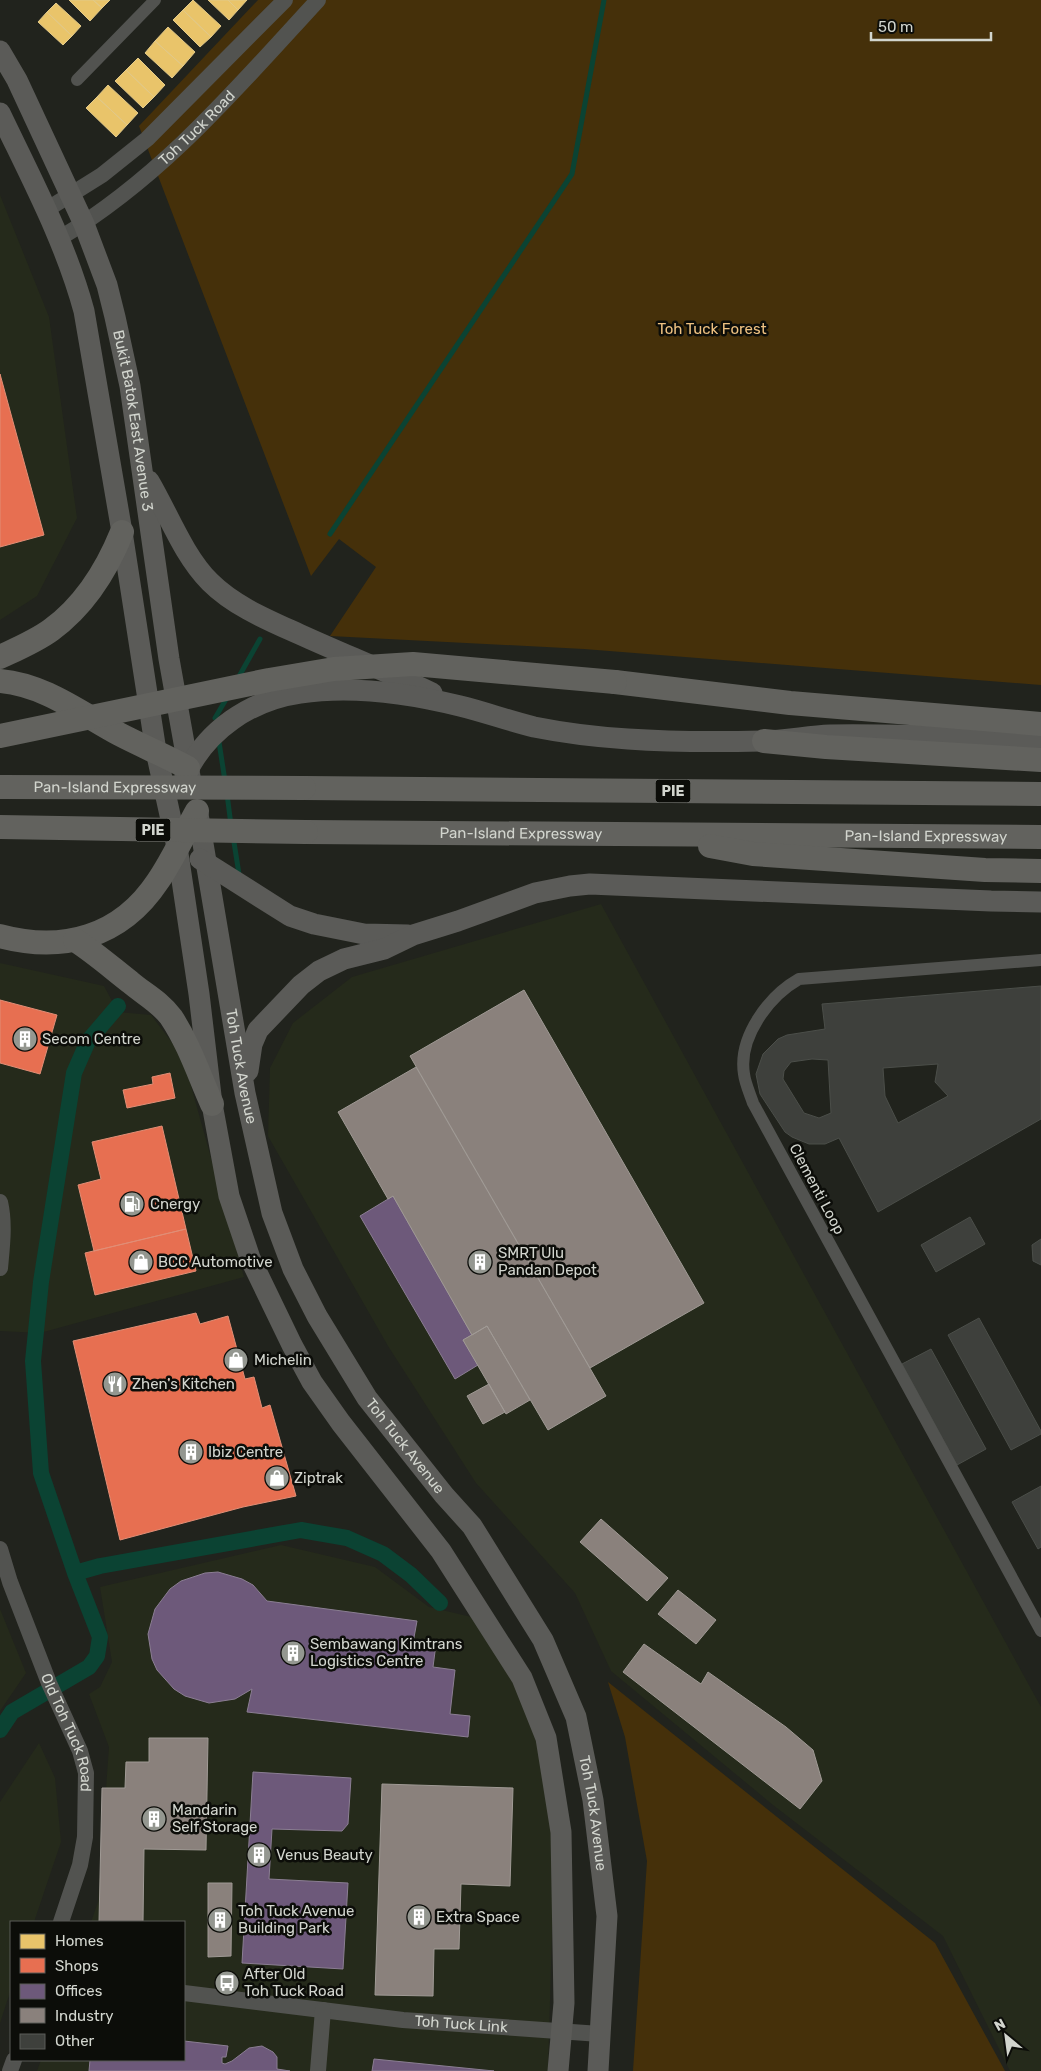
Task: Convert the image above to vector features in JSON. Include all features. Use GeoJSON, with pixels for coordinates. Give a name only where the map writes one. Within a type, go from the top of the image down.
{"type":"FeatureCollection","features":[{"type":"Feature","properties":{"kind":"highway"},"geometry":{"type":"LineString","coordinates":[[0,658],[49,631],[70,615],[86,596],[108,563],[122,532]]}},
{"type":"Feature","properties":{"kind":"highway"},"geometry":{"type":"LineString","coordinates":[[0,736],[269,680],[334,669],[413,664],[615,682],[790,703],[1041,724]]}},
{"type":"Feature","properties":{"kind":"highway"},"geometry":{"type":"LineString","coordinates":[[0,681],[32,686],[57,698],[121,735],[188,768]]}},
{"type":"Feature","properties":{"kind":"highway"},"geometry":{"type":"LineString","coordinates":[[764,741],[826,747],[1041,760]]}},
{"type":"Feature","properties":{"kind":"highway","name":"Pan-Island Expressway"},"geometry":{"type":"LineString","coordinates":[[0,787],[1041,794]]}},
{"type":"Feature","properties":{"kind":"highway"},"geometry":{"type":"LineString","coordinates":[[0,936],[44,944],[75,940],[99,933],[123,919],[140,905],[159,880],[197,811]]}},
{"type":"Feature","properties":{"kind":"highway","name":"Pan-Island Expressway"},"geometry":{"type":"LineString","coordinates":[[0,828],[1041,837]]}},
{"type":"Feature","properties":{"kind":"highway"},"geometry":{"type":"LineString","coordinates":[[668,835],[697,844],[753,854],[985,870],[1041,871]]}},
{"type":"Feature","properties":{"kind":"highway"},"geometry":{"type":"LineString","coordinates":[[75,940],[102,958],[132,984],[147,994],[170,1017],[185,1041],[212,1104]]}},
{"type":"Feature","properties":{"kind":"main road","name":"Bukit Batok East Avenue 3"},"geometry":{"type":"LineString","coordinates":[[0,51],[17,80],[84,224],[107,285],[123,346],[169,659],[197,811]]}},
{"type":"Feature","properties":{"kind":"main road","name":"Bukit Batok East Avenue 3"},"geometry":{"type":"LineString","coordinates":[[0,113],[60,238],[75,277],[84,311],[122,532],[156,751],[170,810]]}},
{"type":"Feature","properties":{"kind":"main road"},"geometry":{"type":"LineString","coordinates":[[143,472],[184,547],[209,581],[222,592],[243,607],[285,628],[459,706]]}},
{"type":"Feature","properties":{"kind":"main road"},"geometry":{"type":"LineString","coordinates":[[170,810],[188,768],[208,739],[227,722],[274,698],[328,689],[373,690],[459,706],[534,726],[576,734],[628,739],[764,741],[826,735],[914,734],[1041,739]]}},
{"type":"Feature","properties":{"kind":"main road","name":"Toh Tuck Avenue"},"geometry":{"type":"LineString","coordinates":[[170,810],[199,994],[212,1104],[229,1196],[250,1258],[312,1382],[341,1423],[441,1551],[522,1678],[546,1738],[561,1832],[564,2003],[558,2071]]}},
{"type":"Feature","properties":{"kind":"main road","name":"Toh Tuck Avenue"},"geometry":{"type":"LineString","coordinates":[[197,811],[245,1093],[272,1213],[293,1269],[317,1316],[367,1398],[444,1495],[472,1526],[543,1640],[576,1717],[593,1800],[607,1916],[598,2071]]}},
{"type":"Feature","properties":{"kind":"main road"},"geometry":{"type":"LineString","coordinates":[[177,847],[207,862],[290,916],[314,924],[364,934],[413,935]]}},
{"type":"Feature","properties":{"kind":"main road"},"geometry":{"type":"LineString","coordinates":[[245,1093],[252,1044],[258,1030],[302,985],[319,971],[344,959],[384,949],[413,935],[535,893],[590,884],[991,902],[1041,902]]}},
{"type":"Feature","properties":{"kind":"street"},"geometry":{"type":"LineString","coordinates":[[77,80],[155,0]]}},
{"type":"Feature","properties":{"kind":"street","name":"Toh Tuck Road"},"geometry":{"type":"LineString","coordinates":[[46,210],[102,175],[146,139],[285,0]]}},
{"type":"Feature","properties":{"kind":"street","name":"Toh Tuck Road"},"geometry":{"type":"LineString","coordinates":[[60,238],[84,224],[126,193],[162,162],[218,109],[318,0]]}},
{"type":"Feature","properties":{"kind":"street","name":"Clementi Loop"},"geometry":{"type":"LineString","coordinates":[[1041,960],[799,979],[788,986],[754,1023],[746,1049],[744,1072],[753,1103],[1041,1631]]}},
{"type":"Feature","properties":{"kind":"street"},"geometry":{"type":"LineString","coordinates":[[0,1202],[3,1214],[3,1234],[0,1268]]}},
{"type":"Feature","properties":{"kind":"street","name":"Old Toh Tuck Road"},"geometry":{"type":"LineString","coordinates":[[0,1549],[10,1582],[42,1664],[80,1751],[86,1773],[85,1837],[80,1865],[61,1921]]}},
{"type":"Feature","properties":{"kind":"street","name":"Toh Tuck Link"},"geometry":{"type":"LineString","coordinates":[[185,1993],[403,2020],[600,2034]]}},
{"type":"Feature","properties":{"kind":"street"},"geometry":{"type":"LineString","coordinates":[[318,2071],[323,2010]]}},
{"type":"Feature","properties":{"kind":"shaded area"},"geometry":{"type":"Polygon","coordinates":[[[0,195],[49,317],[77,518],[37,596],[0,620],[0,195]]]}},
{"type":"Feature","properties":{"kind":"shaded area"},"geometry":{"type":"Polygon","coordinates":[[[601,904],[1041,1707],[1041,2071],[1010,2071],[943,1936],[773,1805],[611,1671],[575,1593],[476,1483],[388,1346],[268,1136],[270,1068],[293,1023],[352,977],[601,904]]]}},
{"type":"Feature","properties":{"kind":"shaded area"},"geometry":{"type":"Polygon","coordinates":[[[0,963],[104,986],[118,1012],[151,1015],[183,1057],[244,1277],[40,1333],[0,1331],[0,963]]]}},
{"type":"Feature","properties":{"kind":"shaded area"},"geometry":{"type":"Polygon","coordinates":[[[281,1545],[375,1567],[429,1607],[480,1619],[542,1738],[555,1824],[548,2071],[37,2071],[41,2061],[185,2061],[185,1921],[91,1921],[98,1902],[109,1747],[89,1694],[100,1687],[112,1662],[100,1587],[281,1545]]]}},
{"type":"Feature","properties":{"kind":"shaded area"},"geometry":{"type":"Polygon","coordinates":[[[0,1609],[26,1673],[0,1711],[0,1609]]]}},
{"type":"Feature","properties":{"kind":"shaded area"},"geometry":{"type":"Polygon","coordinates":[[[39,1743],[55,1778],[61,1842],[34,1921],[10,1921],[10,1992],[0,2023],[0,1802],[39,1743]]]}},
{"type":"Feature","properties":{"kind":"green space","name":"Toh Tuck Forest"},"geometry":{"type":"Polygon","coordinates":[[[258,0],[1041,0],[1041,685],[584,649],[330,636],[376,567],[339,539],[311,576],[139,126],[258,0]]]}},
{"type":"Feature","properties":{"kind":"green space"},"geometry":{"type":"Polygon","coordinates":[[[608,1682],[935,1943],[1005,2071],[633,2071],[647,1861],[625,1737],[608,1682]]]}},
{"type":"Feature","properties":{"kind":"building: Homes"},"geometry":{"type":"Polygon","coordinates":[[[69,0],[93,0],[102,8],[90,21],[69,0]]]}},
{"type":"Feature","properties":{"kind":"building: Homes"},"geometry":{"type":"Polygon","coordinates":[[[93,0],[110,0],[102,8],[93,0]]]}},
{"type":"Feature","properties":{"kind":"building: Homes"},"geometry":{"type":"Polygon","coordinates":[[[193,0],[221,26],[211,37],[183,10],[193,0]]]}},
{"type":"Feature","properties":{"kind":"building: Homes"},"geometry":{"type":"Polygon","coordinates":[[[208,0],[228,0],[238,10],[229,20],[208,0]]]}},
{"type":"Feature","properties":{"kind":"building: Homes"},"geometry":{"type":"Polygon","coordinates":[[[228,0],[247,0],[238,10],[228,0]]]}},
{"type":"Feature","properties":{"kind":"building: Homes"},"geometry":{"type":"Polygon","coordinates":[[[56,3],[81,26],[72,36],[47,12],[56,3]]]}},
{"type":"Feature","properties":{"kind":"building: Homes"},"geometry":{"type":"Polygon","coordinates":[[[183,10],[211,37],[200,47],[173,20],[183,10]]]}},
{"type":"Feature","properties":{"kind":"building: Homes"},"geometry":{"type":"Polygon","coordinates":[[[47,12],[72,36],[63,45],[38,22],[47,12]]]}},
{"type":"Feature","properties":{"kind":"building: Homes"},"geometry":{"type":"Polygon","coordinates":[[[168,27],[195,52],[183,66],[155,41],[168,27]]]}},
{"type":"Feature","properties":{"kind":"building: Homes"},"geometry":{"type":"Polygon","coordinates":[[[155,41],[183,66],[172,78],[145,53],[155,41]]]}},
{"type":"Feature","properties":{"kind":"building: Homes"},"geometry":{"type":"Polygon","coordinates":[[[138,58],[165,85],[154,97],[126,70],[138,58]]]}},
{"type":"Feature","properties":{"kind":"building: Homes"},"geometry":{"type":"Polygon","coordinates":[[[126,70],[154,97],[143,108],[115,81],[126,70]]]}},
{"type":"Feature","properties":{"kind":"building: Homes"},"geometry":{"type":"Polygon","coordinates":[[[108,85],[138,113],[127,125],[97,97],[108,85]]]}},
{"type":"Feature","properties":{"kind":"building: Homes"},"geometry":{"type":"Polygon","coordinates":[[[97,97],[127,125],[116,137],[86,108],[97,97]]]}},
{"type":"Feature","properties":{"kind":"building: Shops"},"geometry":{"type":"Polygon","coordinates":[[[0,374],[44,535],[0,547],[0,374]]]}},
{"type":"Feature","properties":{"kind":"building: Shops","name":"Secom Centre"},"geometry":{"type":"Polygon","coordinates":[[[0,1000],[57,1015],[40,1074],[0,1063],[0,1000]]]}},
{"type":"Feature","properties":{"kind":"building: Shops"},"geometry":{"type":"Polygon","coordinates":[[[170,1073],[175,1098],[127,1108],[123,1090],[153,1084],[152,1077],[170,1073]]]}},
{"type":"Feature","properties":{"kind":"building: Shops","name":"Cnergy"},"geometry":{"type":"Polygon","coordinates":[[[162,1126],[186,1229],[94,1251],[78,1185],[101,1179],[92,1142],[162,1126]]]}},
{"type":"Feature","properties":{"kind":"building: Shops","name":"BCC Automotive"},"geometry":{"type":"Polygon","coordinates":[[[186,1229],[196,1271],[95,1295],[85,1253],[186,1229]]]}},
{"type":"Feature","properties":{"kind":"building: Shops","name":"Ibiz Centre"},"geometry":{"type":"Polygon","coordinates":[[[196,1313],[200,1324],[228,1316],[245,1379],[254,1377],[262,1408],[270,1405],[296,1496],[243,1507],[120,1540],[73,1341],[196,1313]]]}},
{"type":"Feature","properties":{"kind":"building: Offices"},"geometry":{"type":"Polygon","coordinates":[[[393,1196],[472,1335],[463,1340],[478,1365],[455,1379],[360,1216],[393,1196]]]}},
{"type":"Feature","properties":{"kind":"building: Offices","name":"Sembawang Kimtrans Logistics Centre"},"geometry":{"type":"Polygon","coordinates":[[[218,1572],[242,1579],[253,1585],[267,1601],[417,1621],[413,1643],[436,1644],[433,1667],[455,1670],[450,1714],[470,1716],[468,1737],[247,1712],[252,1689],[235,1699],[209,1703],[185,1696],[174,1689],[157,1670],[152,1659],[148,1634],[155,1609],[170,1589],[181,1581],[205,1573],[218,1572]]]}},
{"type":"Feature","properties":{"kind":"building: Offices","name":"Venus Beauty"},"geometry":{"type":"Polygon","coordinates":[[[253,1772],[351,1778],[348,1824],[342,1831],[272,1829],[269,1879],[348,1883],[343,1969],[242,1963],[253,1772]]]}},
{"type":"Feature","properties":{"kind":"building: Offices"},"geometry":{"type":"Polygon","coordinates":[[[185,2041],[228,2046],[226,2057],[222,2057],[222,2063],[225,2064],[249,2048],[262,2046],[273,2052],[277,2057],[277,2069],[290,2071],[89,2071],[90,2061],[185,2061],[185,2041]]]}},
{"type":"Feature","properties":{"kind":"building: Offices"},"geometry":{"type":"Polygon","coordinates":[[[374,2059],[494,2071],[372,2071],[374,2059]]]}},
{"type":"Feature","properties":{"kind":"building: Industry"},"geometry":{"type":"Polygon","coordinates":[[[524,990],[704,1303],[590,1368],[410,1056],[524,990]]]}},
{"type":"Feature","properties":{"kind":"building: Industry","name":"SMRT Ulu Pandan Depot"},"geometry":{"type":"Polygon","coordinates":[[[416,1067],[606,1396],[548,1430],[487,1326],[472,1335],[393,1196],[388,1199],[338,1112],[416,1067]]]}},
{"type":"Feature","properties":{"kind":"building: Industry"},"geometry":{"type":"Polygon","coordinates":[[[487,1326],[530,1400],[506,1414],[463,1340],[487,1326]]]}},
{"type":"Feature","properties":{"kind":"building: Industry"},"geometry":{"type":"Polygon","coordinates":[[[489,1384],[505,1412],[483,1424],[467,1396],[489,1384]]]}},
{"type":"Feature","properties":{"kind":"building: Industry"},"geometry":{"type":"Polygon","coordinates":[[[601,1519],[668,1578],[647,1601],[580,1542],[601,1519]]]}},
{"type":"Feature","properties":{"kind":"building: Industry"},"geometry":{"type":"Polygon","coordinates":[[[678,1590],[716,1620],[696,1644],[658,1614],[678,1590]]]}},
{"type":"Feature","properties":{"kind":"building: Industry"},"geometry":{"type":"Polygon","coordinates":[[[644,1644],[701,1684],[708,1672],[786,1727],[813,1750],[822,1781],[800,1809],[623,1672],[644,1644]]]}},
{"type":"Feature","properties":{"kind":"building: Industry","name":"Mandarin Self Storage"},"geometry":{"type":"Polygon","coordinates":[[[149,1738],[208,1738],[206,1850],[144,1849],[143,1921],[99,1921],[102,1788],[125,1788],[126,1762],[149,1762],[149,1738]]]}},
{"type":"Feature","properties":{"kind":"building: Industry","name":"Extra Space"},"geometry":{"type":"Polygon","coordinates":[[[382,1784],[513,1788],[510,1886],[461,1884],[459,1949],[434,1949],[433,1996],[375,1995],[382,1784]]]}},
{"type":"Feature","properties":{"kind":"building: Industry","name":"Toh Tuck Avenue Building Park"},"geometry":{"type":"Polygon","coordinates":[[[208,1883],[232,1883],[231,1956],[208,1957],[208,1883]]]}},
{"type":"Feature","properties":{"kind":"building: Other"},"geometry":{"type":"Polygon","coordinates":[[[1041,986],[1041,1119],[878,1212],[839,1138],[825,1144],[809,1144],[792,1137],[785,1132],[760,1094],[756,1074],[763,1054],[778,1039],[787,1035],[825,1029],[822,1004],[1041,986]],[[812,1059],[791,1062],[784,1071],[783,1079],[804,1113],[819,1118],[831,1113],[828,1060],[812,1059]],[[938,1064],[883,1068],[885,1096],[898,1123],[948,1096],[935,1082],[938,1064]]]}},
{"type":"Feature","properties":{"kind":"building: Other"},"geometry":{"type":"Polygon","coordinates":[[[970,1217],[985,1244],[936,1272],[921,1245],[970,1217]]]}},
{"type":"Feature","properties":{"kind":"building: Other"},"geometry":{"type":"Polygon","coordinates":[[[1041,1239],[1041,1265],[1033,1261],[1032,1245],[1041,1239]]]}},
{"type":"Feature","properties":{"kind":"building: Other"},"geometry":{"type":"Polygon","coordinates":[[[979,1318],[1041,1431],[1041,1434],[1011,1450],[948,1335],[979,1318]]]}},
{"type":"Feature","properties":{"kind":"building: Other"},"geometry":{"type":"Polygon","coordinates":[[[931,1349],[986,1449],[957,1465],[902,1364],[931,1349]]]}},
{"type":"Feature","properties":{"kind":"building: Other"},"geometry":{"type":"Polygon","coordinates":[[[1041,1486],[1041,1547],[1038,1549],[1012,1502],[1041,1486]]]}},
{"type":"Feature","properties":{"kind":"waterway"},"geometry":{"type":"LineString","coordinates":[[330,534],[572,174],[604,0]]}},
{"type":"Feature","properties":{"kind":"waterway"},"geometry":{"type":"LineString","coordinates":[[237,680],[260,639]]}},
{"type":"Feature","properties":{"kind":"waterway"},"geometry":{"type":"LineString","coordinates":[[215,718],[228,696]]}},
{"type":"Feature","properties":{"kind":"waterway"},"geometry":{"type":"LineString","coordinates":[[219,742],[225,781]]}},
{"type":"Feature","properties":{"kind":"waterway"},"geometry":{"type":"LineString","coordinates":[[227,794],[231,825]]}},
{"type":"Feature","properties":{"kind":"waterway"},"geometry":{"type":"LineString","coordinates":[[233,836],[239,874]]}},
{"type":"Feature","properties":{"kind":"waterway"},"geometry":{"type":"LineString","coordinates":[[75,1573],[41,1473],[33,1361],[41,1282],[74,1073],[88,1041],[118,1006]]}},
{"type":"Feature","properties":{"kind":"waterway"},"geometry":{"type":"LineString","coordinates":[[0,1730],[12,1712],[89,1667],[97,1656],[100,1637],[75,1573],[100,1566],[301,1530],[347,1538],[383,1554],[411,1575],[440,1603]]}},
{"type":"Feature","properties":{"kind":"place","name":"Secom Centre"},"geometry":{"type":"Point","coordinates":[25,1039]}},
{"type":"Feature","properties":{"kind":"place","name":"Cnergy"},"geometry":{"type":"Point","coordinates":[132,1204]}},
{"type":"Feature","properties":{"kind":"place","name":"BCC Automotive"},"geometry":{"type":"Point","coordinates":[141,1262]}},
{"type":"Feature","properties":{"kind":"place","name":"SMRT Ulu Pandan Depot"},"geometry":{"type":"Point","coordinates":[480,1262]}},
{"type":"Feature","properties":{"kind":"place","name":"Michelin"},"geometry":{"type":"Point","coordinates":[236,1360]}},
{"type":"Feature","properties":{"kind":"place","name":"Zhen's Kitchen"},"geometry":{"type":"Point","coordinates":[115,1384]}},
{"type":"Feature","properties":{"kind":"place","name":"Ibiz Centre"},"geometry":{"type":"Point","coordinates":[191,1452]}},
{"type":"Feature","properties":{"kind":"place","name":"Ziptrak"},"geometry":{"type":"Point","coordinates":[277,1478]}},
{"type":"Feature","properties":{"kind":"place","name":"Sembawang Kimtrans Logistics Centre"},"geometry":{"type":"Point","coordinates":[293,1653]}},
{"type":"Feature","properties":{"kind":"place","name":"Mandarin Self Storage"},"geometry":{"type":"Point","coordinates":[154,1819]}},
{"type":"Feature","properties":{"kind":"place","name":"Venus Beauty"},"geometry":{"type":"Point","coordinates":[259,1855]}},
{"type":"Feature","properties":{"kind":"place","name":"Extra Space"},"geometry":{"type":"Point","coordinates":[419,1917]}},
{"type":"Feature","properties":{"kind":"place","name":"Toh Tuck Avenue Building Park"},"geometry":{"type":"Point","coordinates":[220,1920]}},
{"type":"Feature","properties":{"kind":"place","name":"After Old Toh Tuck Road"},"geometry":{"type":"Point","coordinates":[227,1983]}}]}
